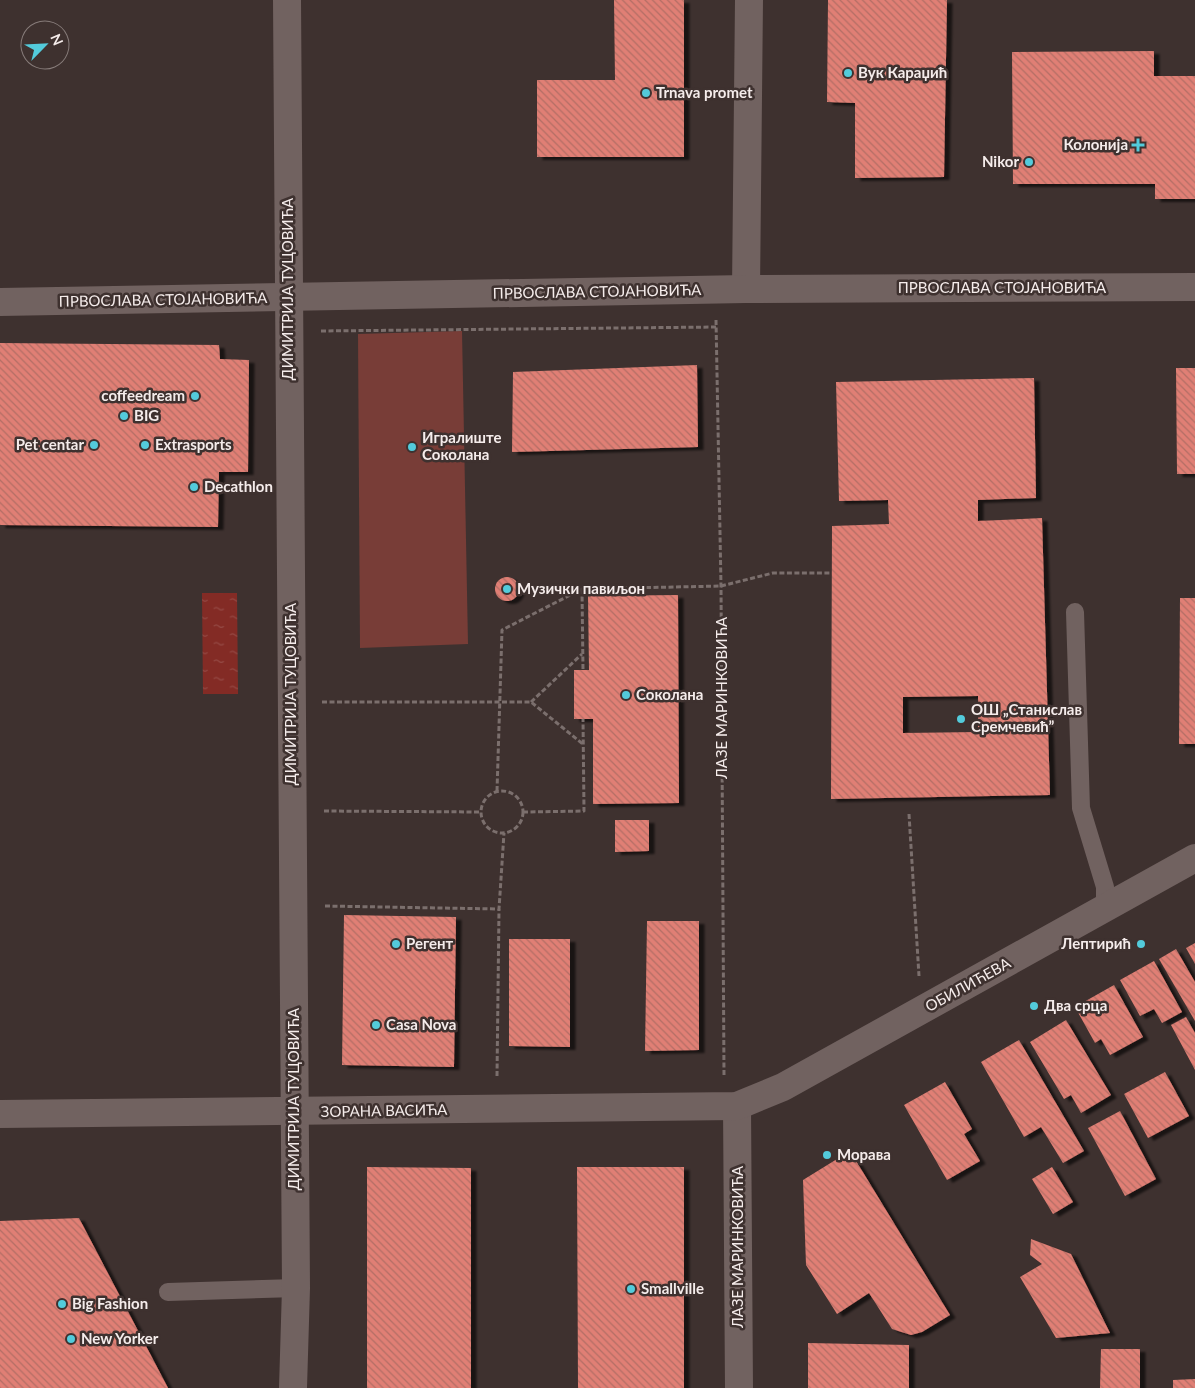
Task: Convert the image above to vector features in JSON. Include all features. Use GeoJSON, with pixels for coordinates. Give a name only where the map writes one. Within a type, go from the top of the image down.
{"type":"FeatureCollection","features":[{"type":"Feature","properties":{"kind":"street","name":"ДИМИТРИЈА ТУЦОВИЋА"},"geometry":{"type":"LineString","coordinates":[[287,0],[296,1288],[293,1388]]}},
{"type":"Feature","properties":{"kind":"street"},"geometry":{"type":"LineString","coordinates":[[746,289],[749,0]]}},
{"type":"Feature","properties":{"kind":"street","name":"ПРВОСЛАВА СТОЈАНОВИЋА"},"geometry":{"type":"LineString","coordinates":[[0,302],[716,289],[1195,287]]}},
{"type":"Feature","properties":{"kind":"street","name":"ОБИЛИЋЕВА"},"geometry":{"type":"LineString","coordinates":[[731,1107],[784,1087],[1195,858]]}},
{"type":"Feature","properties":{"kind":"street","name":"ЗОРАНА ВАСИЋА"},"geometry":{"type":"LineString","coordinates":[[0,1114],[731,1107]]}},
{"type":"Feature","properties":{"kind":"street","name":"ЛАЗЕ МАРИНКОВИЋА"},"geometry":{"type":"LineString","coordinates":[[731,1107],[738,1388]]}},
{"type":"Feature","properties":{"kind":"lane"},"geometry":{"type":"LineString","coordinates":[[1075,612],[1081,808],[1105,886],[1105,909]]}},
{"type":"Feature","properties":{"kind":"lane"},"geometry":{"type":"LineString","coordinates":[[168,1292],[296,1288]]}},
{"type":"Feature","properties":{"kind":"path","name":"ЛАЗЕ МАРИНКОВИЋА"},"geometry":{"type":"LineString","coordinates":[[716,289],[731,1107]]}},
{"type":"Feature","properties":{"kind":"path"},"geometry":{"type":"LineString","coordinates":[[288,335],[318,331],[716,327]]}},
{"type":"Feature","properties":{"kind":"path"},"geometry":{"type":"LineString","coordinates":[[497,791],[502,630],[582,590],[721,586],[773,572],[832,573]]}},
{"type":"Feature","properties":{"kind":"path"},"geometry":{"type":"LineString","coordinates":[[582,590],[583,670]]}},
{"type":"Feature","properties":{"kind":"path"},"geometry":{"type":"LineString","coordinates":[[531,702],[583,653]]}},
{"type":"Feature","properties":{"kind":"path"},"geometry":{"type":"LineString","coordinates":[[292,704],[531,702],[584,745]]}},
{"type":"Feature","properties":{"kind":"path"},"geometry":{"type":"LineString","coordinates":[[524,812],[584,811],[584,719]]}},
{"type":"Feature","properties":{"kind":"path"},"geometry":{"type":"LineString","coordinates":[[497,791],[504,791],[515,795],[521,802],[524,812],[520,824],[515,829],[504,833],[490,830],[482,819],[481,812],[485,799],[497,791]]}},
{"type":"Feature","properties":{"kind":"path"},"geometry":{"type":"LineString","coordinates":[[323,811],[481,812]]}},
{"type":"Feature","properties":{"kind":"path"},"geometry":{"type":"LineString","coordinates":[[909,814],[921,1011]]}},
{"type":"Feature","properties":{"kind":"path"},"geometry":{"type":"LineString","coordinates":[[496,1110],[499,910],[504,833]]}},
{"type":"Feature","properties":{"kind":"path"},"geometry":{"type":"LineString","coordinates":[[325,906],[499,910]]}},
{"type":"Feature","properties":{"kind":"shaded area","name":"Игралиште Соколана"},"geometry":{"type":"Polygon","coordinates":[[[462,331],[468,644],[360,648],[358,334],[462,331]]]}},
{"type":"Feature","properties":{"kind":"water"},"geometry":{"type":"Polygon","coordinates":[[[202,593],[237,593],[238,694],[203,694],[202,593]]]}},
{"type":"Feature","properties":{"kind":"building"},"geometry":{"type":"Polygon","coordinates":[[[614,0],[684,0],[684,157],[537,157],[537,80],[615,80],[614,0]]]}},
{"type":"Feature","properties":{"kind":"building"},"geometry":{"type":"Polygon","coordinates":[[[828,0],[947,0],[944,177],[855,178],[855,103],[827,102],[828,0]]]}},
{"type":"Feature","properties":{"kind":"building"},"geometry":{"type":"Polygon","coordinates":[[[1154,51],[1154,76],[1195,76],[1195,199],[1155,199],[1155,184],[1013,184],[1012,52],[1154,51]]]}},
{"type":"Feature","properties":{"kind":"building","name":"BIG"},"geometry":{"type":"Polygon","coordinates":[[[0,343],[219,345],[220,359],[249,360],[248,472],[219,472],[218,527],[0,525],[0,343]]]}},
{"type":"Feature","properties":{"kind":"building"},"geometry":{"type":"Polygon","coordinates":[[[697,365],[698,447],[512,452],[513,372],[697,365]]]}},
{"type":"Feature","properties":{"kind":"building"},"geometry":{"type":"Polygon","coordinates":[[[1176,368],[1195,368],[1195,474],[1177,474],[1176,368]]]}},
{"type":"Feature","properties":{"kind":"building"},"geometry":{"type":"Polygon","coordinates":[[[1034,378],[1036,498],[978,500],[978,521],[1042,518],[1050,795],[831,799],[832,526],[889,524],[888,500],[839,501],[836,382],[1034,378]],[[978,696],[903,697],[903,733],[978,732],[978,696]]]}},
{"type":"Feature","properties":{"kind":"building","name":"Музички павиљон"},"geometry":{"type":"Polygon","coordinates":[[[507,577],[515,581],[519,589],[515,597],[507,601],[499,597],[495,589],[499,581],[507,577]]]}},
{"type":"Feature","properties":{"kind":"building","name":"Соколана"},"geometry":{"type":"Polygon","coordinates":[[[678,595],[679,803],[593,804],[593,719],[574,719],[574,670],[589,670],[588,596],[678,595]]]}},
{"type":"Feature","properties":{"kind":"building"},"geometry":{"type":"Polygon","coordinates":[[[1180,598],[1195,598],[1195,744],[1179,744],[1180,598]]]}},
{"type":"Feature","properties":{"kind":"building"},"geometry":{"type":"Polygon","coordinates":[[[615,820],[649,820],[649,851],[615,852],[615,820]]]}},
{"type":"Feature","properties":{"kind":"building"},"geometry":{"type":"Polygon","coordinates":[[[344,915],[456,917],[454,1067],[342,1065],[344,915]]]}},
{"type":"Feature","properties":{"kind":"building"},"geometry":{"type":"Polygon","coordinates":[[[647,921],[699,921],[699,1050],[645,1051],[647,921]]]}},
{"type":"Feature","properties":{"kind":"building"},"geometry":{"type":"Polygon","coordinates":[[[509,939],[570,939],[570,1047],[509,1046],[509,939]]]}},
{"type":"Feature","properties":{"kind":"building"},"geometry":{"type":"Polygon","coordinates":[[[1195,943],[1195,964],[1186,948],[1195,943]]]}},
{"type":"Feature","properties":{"kind":"building"},"geometry":{"type":"Polygon","coordinates":[[[1176,949],[1195,982],[1195,1021],[1159,959],[1176,949]]]}},
{"type":"Feature","properties":{"kind":"building"},"geometry":{"type":"Polygon","coordinates":[[[1154,961],[1182,1012],[1162,1023],[1154,1009],[1140,1016],[1120,980],[1154,961]]]}},
{"type":"Feature","properties":{"kind":"building"},"geometry":{"type":"Polygon","coordinates":[[[1114,985],[1143,1037],[1110,1055],[1101,1039],[1095,1043],[1075,1007],[1114,985]]]}},
{"type":"Feature","properties":{"kind":"building"},"geometry":{"type":"Polygon","coordinates":[[[1186,1017],[1195,1033],[1195,1070],[1171,1025],[1186,1017]]]}},
{"type":"Feature","properties":{"kind":"building"},"geometry":{"type":"Polygon","coordinates":[[[1066,1020],[1111,1095],[1081,1113],[1071,1095],[1064,1099],[1030,1042],[1066,1020]]]}},
{"type":"Feature","properties":{"kind":"building"},"geometry":{"type":"Polygon","coordinates":[[[1019,1040],[1084,1151],[1063,1163],[1041,1127],[1024,1137],[981,1062],[1019,1040]]]}},
{"type":"Feature","properties":{"kind":"building"},"geometry":{"type":"Polygon","coordinates":[[[1165,1072],[1189,1116],[1148,1138],[1124,1094],[1165,1072]]]}},
{"type":"Feature","properties":{"kind":"building"},"geometry":{"type":"Polygon","coordinates":[[[945,1082],[972,1129],[964,1134],[980,1161],[947,1180],[904,1105],[945,1082]]]}},
{"type":"Feature","properties":{"kind":"building"},"geometry":{"type":"Polygon","coordinates":[[[1120,1111],[1156,1179],[1125,1196],[1088,1128],[1120,1111]]]}},
{"type":"Feature","properties":{"kind":"building"},"geometry":{"type":"Polygon","coordinates":[[[850,1151],[950,1315],[922,1332],[911,1335],[892,1329],[869,1293],[837,1314],[806,1265],[803,1180],[850,1151]]]}},
{"type":"Feature","properties":{"kind":"building"},"geometry":{"type":"Polygon","coordinates":[[[367,1167],[471,1168],[471,1388],[367,1388],[367,1167]]]}},
{"type":"Feature","properties":{"kind":"building","name":"Smallville"},"geometry":{"type":"Polygon","coordinates":[[[577,1167],[684,1167],[684,1388],[578,1388],[577,1167]]]}},
{"type":"Feature","properties":{"kind":"building"},"geometry":{"type":"Polygon","coordinates":[[[1052,1167],[1073,1202],[1053,1214],[1032,1179],[1052,1167]]]}},
{"type":"Feature","properties":{"kind":"building","name":"Big Fashion"},"geometry":{"type":"Polygon","coordinates":[[[79,1218],[168,1388],[0,1388],[0,1221],[79,1218]]]}},
{"type":"Feature","properties":{"kind":"building"},"geometry":{"type":"Polygon","coordinates":[[[1031,1239],[1071,1254],[1110,1333],[1056,1338],[1020,1277],[1042,1264],[1030,1255],[1031,1239]]]}},
{"type":"Feature","properties":{"kind":"building"},"geometry":{"type":"Polygon","coordinates":[[[808,1343],[909,1345],[909,1388],[808,1388],[808,1343]]]}},
{"type":"Feature","properties":{"kind":"building"},"geometry":{"type":"Polygon","coordinates":[[[1101,1349],[1140,1349],[1140,1388],[1100,1388],[1101,1349]]]}},
{"type":"Feature","properties":{"kind":"building"},"geometry":{"type":"Polygon","coordinates":[[[1195,1379],[1195,1388],[1173,1388],[1173,1380],[1195,1379]]]}},
{"type":"Feature","properties":{"kind":"place","name":"Вук Караџић"},"geometry":{"type":"Point","coordinates":[848,73]}},
{"type":"Feature","properties":{"kind":"place","name":"Trnava promet"},"geometry":{"type":"Point","coordinates":[646,93]}},
{"type":"Feature","properties":{"kind":"place","name":"Колонија"},"geometry":{"type":"Point","coordinates":[1138,145]}},
{"type":"Feature","properties":{"kind":"place","name":"Nikor"},"geometry":{"type":"Point","coordinates":[1029,162]}},
{"type":"Feature","properties":{"kind":"place","name":"coffeedream"},"geometry":{"type":"Point","coordinates":[195,396]}},
{"type":"Feature","properties":{"kind":"place","name":"BIG"},"geometry":{"type":"Point","coordinates":[124,416]}},
{"type":"Feature","properties":{"kind":"place","name":"Pet centar"},"geometry":{"type":"Point","coordinates":[94,445]}},
{"type":"Feature","properties":{"kind":"place","name":"Extrasports"},"geometry":{"type":"Point","coordinates":[145,445]}},
{"type":"Feature","properties":{"kind":"place","name":"Игралиште Соколана"},"geometry":{"type":"Point","coordinates":[412,447]}},
{"type":"Feature","properties":{"kind":"place","name":"Decathlon"},"geometry":{"type":"Point","coordinates":[194,487]}},
{"type":"Feature","properties":{"kind":"place","name":"Музички павиљон"},"geometry":{"type":"Point","coordinates":[507,589]}},
{"type":"Feature","properties":{"kind":"place","name":"Соколана"},"geometry":{"type":"Point","coordinates":[626,695]}},
{"type":"Feature","properties":{"kind":"place","name":"ОШ „Станислав Сремчевић”"},"geometry":{"type":"Point","coordinates":[961,719]}},
{"type":"Feature","properties":{"kind":"place","name":"Регент"},"geometry":{"type":"Point","coordinates":[396,944]}},
{"type":"Feature","properties":{"kind":"place","name":"Лептирић"},"geometry":{"type":"Point","coordinates":[1141,944]}},
{"type":"Feature","properties":{"kind":"place","name":"Два срца"},"geometry":{"type":"Point","coordinates":[1034,1006]}},
{"type":"Feature","properties":{"kind":"place","name":"Casa Nova"},"geometry":{"type":"Point","coordinates":[376,1025]}},
{"type":"Feature","properties":{"kind":"place","name":"Морава"},"geometry":{"type":"Point","coordinates":[827,1155]}},
{"type":"Feature","properties":{"kind":"place","name":"Smallville"},"geometry":{"type":"Point","coordinates":[631,1289]}},
{"type":"Feature","properties":{"kind":"place","name":"Big Fashion"},"geometry":{"type":"Point","coordinates":[62,1304]}},
{"type":"Feature","properties":{"kind":"place","name":"New Yorker"},"geometry":{"type":"Point","coordinates":[71,1339]}}]}
